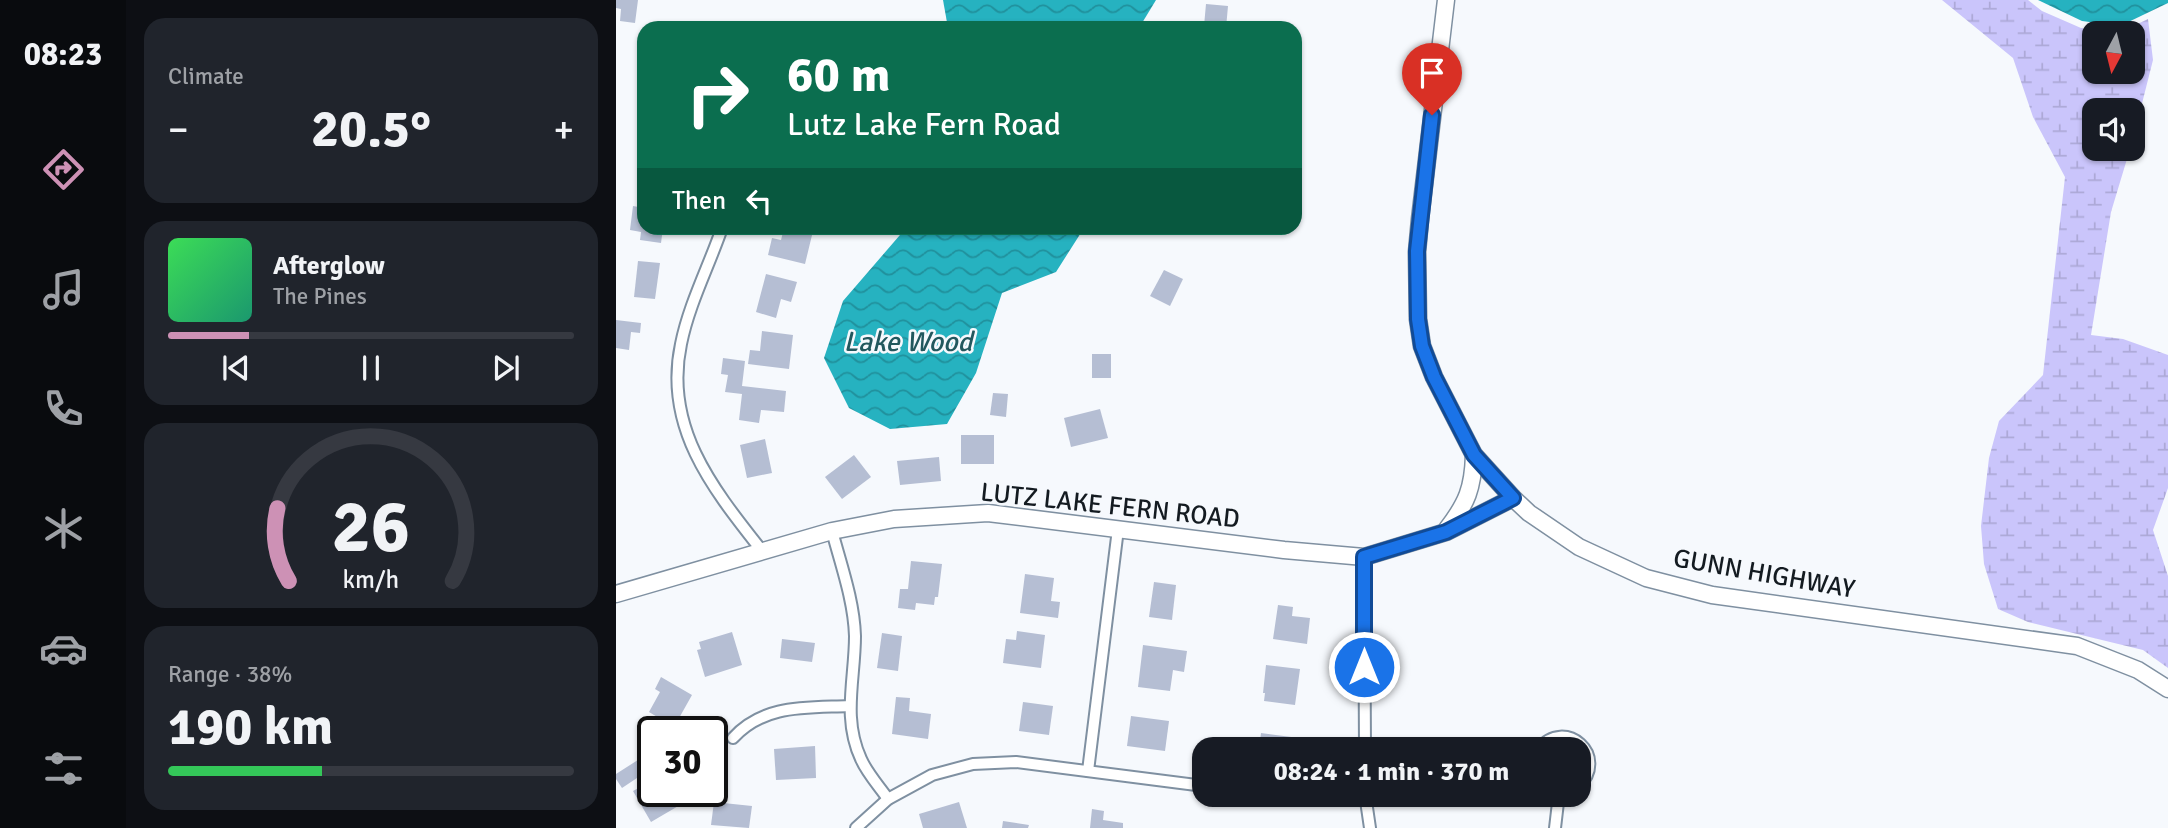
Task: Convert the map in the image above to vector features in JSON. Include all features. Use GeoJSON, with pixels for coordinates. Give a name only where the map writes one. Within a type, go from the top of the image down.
{"type":"FeatureCollection","features":[{"type":"Feature","properties":{"kind":"main road","name":"GUNN HIGHWAY"},"geometry":{"type":"LineString","coordinates":[[1446,0],[1422,193],[1417,251],[1418,319],[1422,346],[1434,377],[1474,455],[1513,498],[1529,513],[1579,547],[1646,578],[1712,595],[2077,646],[2138,670],[2168,689]]}},
{"type":"Feature","properties":{"kind":"main road"},"geometry":{"type":"LineString","coordinates":[[1446,532],[1464,506],[1473,481],[1474,455]]}},
{"type":"Feature","properties":{"kind":"main road","name":"LUTZ LAKE FERN ROAD"},"geometry":{"type":"LineString","coordinates":[[616,594],[832,531],[894,519],[988,513],[1284,550],[1364,557],[1446,532],[1513,498]]}},
{"type":"Feature","properties":{"kind":"street"},"geometry":{"type":"LineString","coordinates":[[719,235],[681,344],[676,379],[682,423],[694,450],[715,491],[762,551]]}},
{"type":"Feature","properties":{"kind":"street"},"geometry":{"type":"LineString","coordinates":[[1087,771],[1118,529]]}},
{"type":"Feature","properties":{"kind":"street"},"geometry":{"type":"LineString","coordinates":[[832,531],[852,610],[855,637],[849,706],[852,733],[861,760],[888,799]]}},
{"type":"Feature","properties":{"kind":"street"},"geometry":{"type":"LineString","coordinates":[[1364,557],[1365,737]]}},
{"type":"Feature","properties":{"kind":"street"},"geometry":{"type":"LineString","coordinates":[[733,738],[745,725],[764,714],[795,708],[849,706]]}},
{"type":"Feature","properties":{"kind":"street"},"geometry":{"type":"LineString","coordinates":[[856,828],[888,799],[932,775],[973,764],[1016,762],[1192,784]]}},
{"type":"Feature","properties":{"kind":"street"},"geometry":{"type":"LineString","coordinates":[[1367,807],[1370,828]]}},
{"type":"Feature","properties":{"kind":"street"},"geometry":{"type":"LineString","coordinates":[[1555,828],[1557,807]]}},
{"type":"Feature","properties":{"kind":"green space"},"geometry":{"type":"Polygon","coordinates":[[[1942,0],[2028,0],[2042,11],[2082,28],[2082,84],[2146,84],[2146,21],[2144,21],[2148,19],[2153,60],[2143,98],[2082,98],[2082,161],[2126,161],[2111,212],[2091,335],[2123,339],[2168,355],[2168,488],[2153,530],[2168,576],[2168,668],[2143,650],[2028,622],[1998,609],[1984,564],[1981,526],[1989,458],[1999,421],[2043,375],[2065,177],[2033,117],[2013,58],[1942,0]]]}},
{"type":"Feature","properties":{"kind":"water"},"geometry":{"type":"Polygon","coordinates":[[[943,0],[1156,0],[1143,21],[947,21],[943,0]]]}},
{"type":"Feature","properties":{"kind":"water"},"geometry":{"type":"Polygon","coordinates":[[[2038,0],[2168,0],[2168,3],[2130,21],[2082,21],[2038,0]]]}},
{"type":"Feature","properties":{"kind":"water","name":"Lake Wood"},"geometry":{"type":"Polygon","coordinates":[[[900,235],[1080,235],[1056,272],[1002,293],[976,373],[947,424],[890,429],[849,408],[824,358],[843,301],[900,235]]]}},
{"type":"Feature","properties":{"kind":"building"},"geometry":{"type":"Polygon","coordinates":[[[616,0],[638,0],[635,23],[620,21],[621,9],[616,8],[616,0]]]}},
{"type":"Feature","properties":{"kind":"building"},"geometry":{"type":"Polygon","coordinates":[[[1206,4],[1228,6],[1227,21],[1204,21],[1206,4]]]}},
{"type":"Feature","properties":{"kind":"building"},"geometry":{"type":"Polygon","coordinates":[[[633,206],[637,207],[637,231],[630,230],[633,206]]]}},
{"type":"Feature","properties":{"kind":"building"},"geometry":{"type":"Polygon","coordinates":[[[641,235],[662,235],[661,243],[640,240],[641,235]]]}},
{"type":"Feature","properties":{"kind":"building"},"geometry":{"type":"Polygon","coordinates":[[[782,235],[812,235],[805,264],[768,255],[772,238],[781,240],[782,235]]]}},
{"type":"Feature","properties":{"kind":"building"},"geometry":{"type":"Polygon","coordinates":[[[638,261],[660,263],[655,299],[634,297],[638,261]]]}},
{"type":"Feature","properties":{"kind":"building"},"geometry":{"type":"Polygon","coordinates":[[[1164,270],[1183,279],[1170,306],[1150,296],[1164,270]]]}},
{"type":"Feature","properties":{"kind":"building"},"geometry":{"type":"Polygon","coordinates":[[[766,274],[797,282],[791,302],[781,299],[776,318],[756,312],[766,274]]]}},
{"type":"Feature","properties":{"kind":"building"},"geometry":{"type":"Polygon","coordinates":[[[616,320],[641,323],[640,333],[631,332],[629,350],[616,348],[616,320]]]}},
{"type":"Feature","properties":{"kind":"building"},"geometry":{"type":"Polygon","coordinates":[[[762,331],[793,335],[789,369],[748,364],[750,350],[760,351],[762,331]]]}},
{"type":"Feature","properties":{"kind":"building"},"geometry":{"type":"Polygon","coordinates":[[[1092,354],[1111,354],[1111,378],[1092,378],[1092,354]]]}},
{"type":"Feature","properties":{"kind":"building"},"geometry":{"type":"Polygon","coordinates":[[[723,358],[745,361],[742,386],[786,391],[784,412],[761,410],[759,423],[739,420],[742,394],[725,392],[728,375],[721,374],[723,358]]]}},
{"type":"Feature","properties":{"kind":"building"},"geometry":{"type":"Polygon","coordinates":[[[993,393],[1008,394],[1006,417],[990,415],[993,393]]]}},
{"type":"Feature","properties":{"kind":"building"},"geometry":{"type":"Polygon","coordinates":[[[1100,409],[1108,438],[1071,447],[1064,418],[1100,409]]]}},
{"type":"Feature","properties":{"kind":"building"},"geometry":{"type":"Polygon","coordinates":[[[961,435],[994,435],[994,464],[961,464],[961,435]]]}},
{"type":"Feature","properties":{"kind":"building"},"geometry":{"type":"Polygon","coordinates":[[[765,439],[772,473],[747,478],[740,445],[765,439]]]}},
{"type":"Feature","properties":{"kind":"building"},"geometry":{"type":"Polygon","coordinates":[[[854,455],[871,477],[842,499],[825,477],[854,455]]]}},
{"type":"Feature","properties":{"kind":"building"},"geometry":{"type":"Polygon","coordinates":[[[939,457],[941,481],[900,485],[897,461],[939,457]]]}},
{"type":"Feature","properties":{"kind":"building"},"geometry":{"type":"Polygon","coordinates":[[[911,561],[942,564],[938,597],[935,597],[934,605],[916,603],[915,610],[898,608],[900,589],[908,589],[911,561]]]}},
{"type":"Feature","properties":{"kind":"building"},"geometry":{"type":"Polygon","coordinates":[[[1025,574],[1054,578],[1051,601],[1060,602],[1058,618],[1020,613],[1025,574]]]}},
{"type":"Feature","properties":{"kind":"building"},"geometry":{"type":"Polygon","coordinates":[[[1154,582],[1176,585],[1172,620],[1149,617],[1154,582]]]}},
{"type":"Feature","properties":{"kind":"building"},"geometry":{"type":"Polygon","coordinates":[[[1278,605],[1293,607],[1292,616],[1310,618],[1307,644],[1273,639],[1278,605]]]}},
{"type":"Feature","properties":{"kind":"building"},"geometry":{"type":"Polygon","coordinates":[[[1017,631],[1045,635],[1041,668],[1003,663],[1006,639],[1016,640],[1017,631]]]}},
{"type":"Feature","properties":{"kind":"building"},"geometry":{"type":"Polygon","coordinates":[[[732,632],[742,665],[705,677],[697,650],[701,649],[699,642],[732,632]]]}},
{"type":"Feature","properties":{"kind":"building"},"geometry":{"type":"Polygon","coordinates":[[[882,633],[902,636],[898,671],[877,668],[882,633]]]}},
{"type":"Feature","properties":{"kind":"building"},"geometry":{"type":"Polygon","coordinates":[[[782,639],[815,643],[812,662],[780,658],[782,639]]]}},
{"type":"Feature","properties":{"kind":"building"},"geometry":{"type":"Polygon","coordinates":[[[1143,645],[1187,651],[1184,672],[1173,670],[1170,691],[1138,687],[1143,645]]]}},
{"type":"Feature","properties":{"kind":"building"},"geometry":{"type":"Polygon","coordinates":[[[1266,665],[1300,669],[1295,705],[1264,701],[1266,665]]]}},
{"type":"Feature","properties":{"kind":"building"},"geometry":{"type":"Polygon","coordinates":[[[661,677],[692,695],[680,716],[656,716],[649,712],[660,692],[655,689],[661,677]]]}},
{"type":"Feature","properties":{"kind":"building"},"geometry":{"type":"Polygon","coordinates":[[[896,697],[910,698],[909,711],[931,714],[928,739],[892,734],[896,697]]]}},
{"type":"Feature","properties":{"kind":"building"},"geometry":{"type":"Polygon","coordinates":[[[1023,702],[1053,706],[1049,735],[1019,731],[1023,702]]]}},
{"type":"Feature","properties":{"kind":"building"},"geometry":{"type":"Polygon","coordinates":[[[1131,716],[1169,721],[1165,751],[1127,746],[1131,716]]]}},
{"type":"Feature","properties":{"kind":"building"},"geometry":{"type":"Polygon","coordinates":[[[1261,733],[1291,737],[1260,737],[1261,733]]]}},
{"type":"Feature","properties":{"kind":"building"},"geometry":{"type":"Polygon","coordinates":[[[815,746],[816,778],[776,780],[774,749],[815,746]]]}},
{"type":"Feature","properties":{"kind":"building"},"geometry":{"type":"Polygon","coordinates":[[[637,761],[637,778],[622,788],[616,774],[637,761]]]}},
{"type":"Feature","properties":{"kind":"building"},"geometry":{"type":"Polygon","coordinates":[[[959,802],[967,828],[923,828],[919,814],[959,802]]]}},
{"type":"Feature","properties":{"kind":"building"},"geometry":{"type":"Polygon","coordinates":[[[728,803],[752,806],[749,828],[711,825],[713,807],[728,807],[728,803]]]}},
{"type":"Feature","properties":{"kind":"building"},"geometry":{"type":"Polygon","coordinates":[[[642,807],[677,807],[651,822],[642,807]]]}},
{"type":"Feature","properties":{"kind":"building"},"geometry":{"type":"Polygon","coordinates":[[[1092,809],[1104,811],[1103,820],[1123,823],[1123,828],[1090,828],[1092,809]]]}},
{"type":"Feature","properties":{"kind":"building"},"geometry":{"type":"Polygon","coordinates":[[[1003,821],[1029,825],[1028,828],[1002,828],[1003,821]]]}},
{"type":"Feature","properties":{"kind":"route"},"geometry":{"type":"LineString","coordinates":[[1364,667],[1364,557],[1446,532],[1513,498],[1474,455],[1434,377],[1422,346],[1418,319],[1417,251],[1432,115]]}}]}
